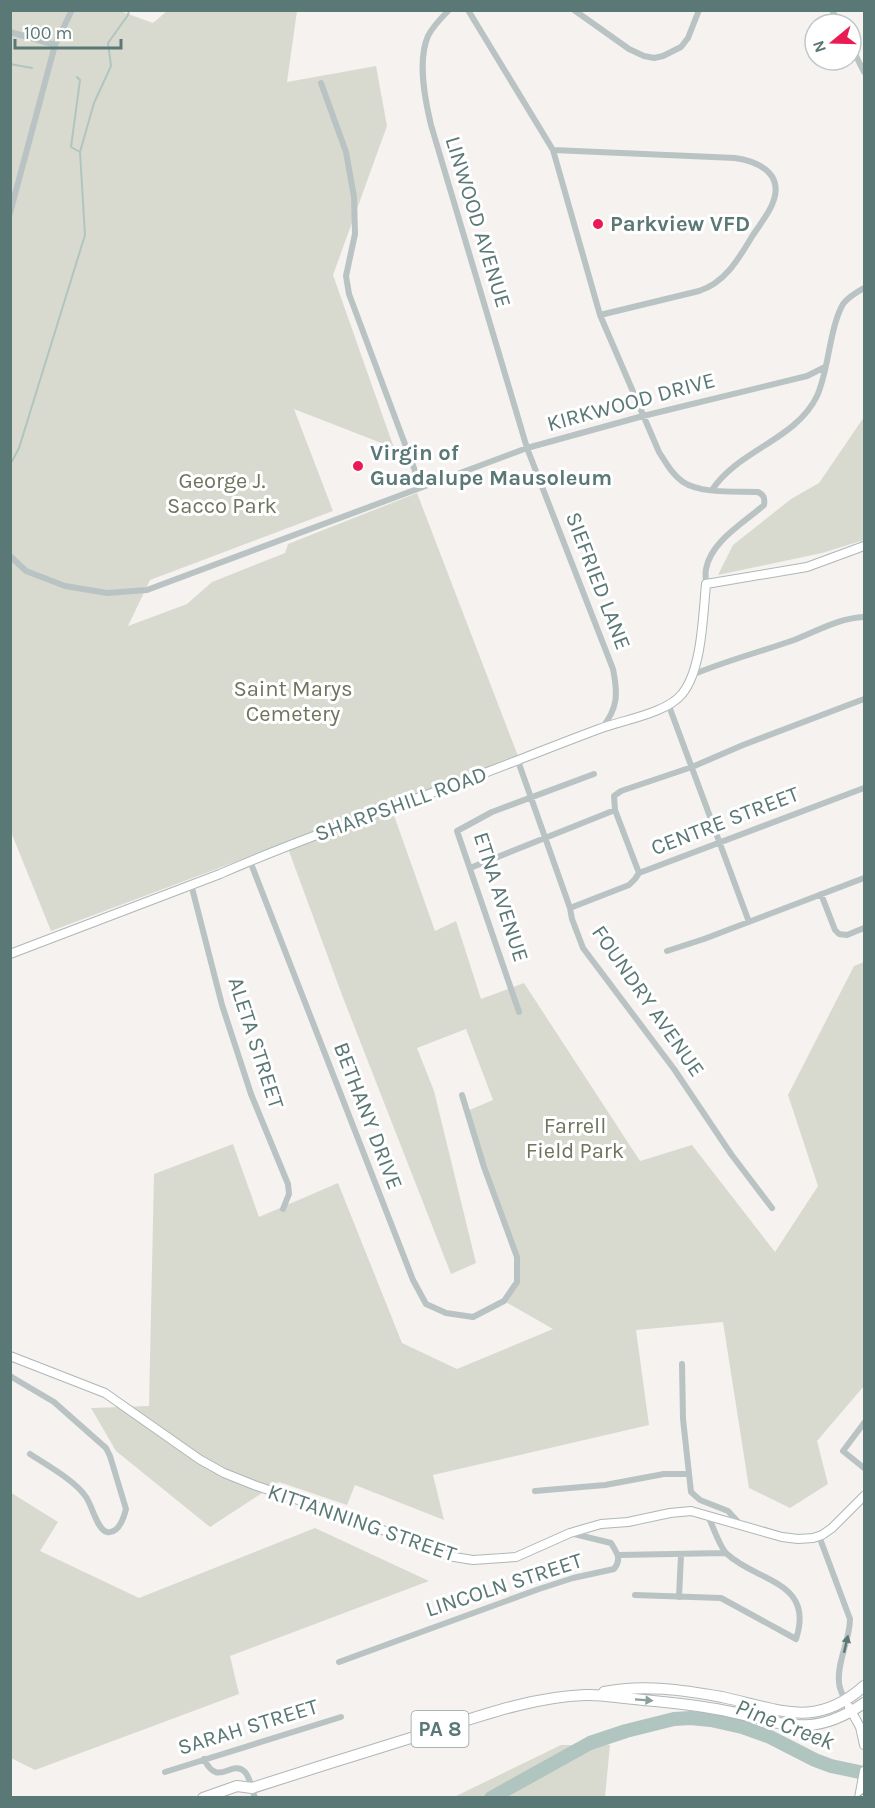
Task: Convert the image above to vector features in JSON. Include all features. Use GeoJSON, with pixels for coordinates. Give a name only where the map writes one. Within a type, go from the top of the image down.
{"type":"FeatureCollection","features":[{"type":"Feature","properties":{"kind":"highway","name":"PA 8"},"geometry":{"type":"LineString","coordinates":[[241,1797],[502,1709],[539,1701],[627,1688],[656,1688],[711,1695],[792,1713],[823,1710],[845,1700],[864,1686]]}},
{"type":"Feature","properties":{"kind":"highway","name":"PA 8"},"geometry":{"type":"LineString","coordinates":[[586,1695],[690,1704],[794,1726],[820,1723],[837,1718],[864,1703]]}},
{"type":"Feature","properties":{"kind":"highway","name":"PA 8"},"geometry":{"type":"LineString","coordinates":[[203,1797],[237,1786],[253,1793]]}},
{"type":"Feature","properties":{"kind":"street"},"geometry":{"type":"LineString","coordinates":[[10,213],[55,45],[72,10]]}},
{"type":"Feature","properties":{"kind":"street","name":"LINWOOD AVENUE"},"geometry":{"type":"LineString","coordinates":[[449,10],[434,26],[428,38],[424,53],[425,99],[527,448]]}},
{"type":"Feature","properties":{"kind":"street"},"geometry":{"type":"LineString","coordinates":[[468,10],[553,150],[600,315],[659,452],[670,470],[683,482],[696,488],[758,492],[763,494],[765,499],[764,505],[735,527],[711,556],[706,570],[701,642],[692,676],[683,694],[669,706],[748,922]]}},
{"type":"Feature","properties":{"kind":"street"},"geometry":{"type":"LineString","coordinates":[[573,10],[629,49],[654,58],[681,47],[688,38],[699,10]]}},
{"type":"Feature","properties":{"kind":"street"},"geometry":{"type":"LineString","coordinates":[[10,32],[55,45]]}},
{"type":"Feature","properties":{"kind":"street"},"geometry":{"type":"LineString","coordinates":[[321,83],[346,152],[354,197],[355,234],[346,276],[349,294],[421,487]]}},
{"type":"Feature","properties":{"kind":"street"},"geometry":{"type":"LineString","coordinates":[[553,150],[750,160],[762,165],[774,182],[776,193],[771,207],[731,268],[721,279],[699,291],[600,315]]}},
{"type":"Feature","properties":{"kind":"street"},"geometry":{"type":"LineString","coordinates":[[712,490],[718,481],[735,466],[795,424],[808,412],[818,395],[838,317],[844,303],[855,292],[864,288]]}},
{"type":"Feature","properties":{"kind":"street","name":"KIRKWOOD DRIVE"},"geometry":{"type":"LineString","coordinates":[[10,556],[26,571],[64,586],[107,593],[147,590],[527,448],[643,416],[807,376],[825,367]]}},
{"type":"Feature","properties":{"kind":"street","name":"SIEFRIED LANE"},"geometry":{"type":"LineString","coordinates":[[527,448],[614,669],[617,688],[615,706],[602,728]]}},
{"type":"Feature","properties":{"kind":"street"},"geometry":{"type":"LineString","coordinates":[[706,584],[807,567],[864,546]]}},
{"type":"Feature","properties":{"kind":"street"},"geometry":{"type":"LineString","coordinates":[[692,676],[830,625],[856,617],[864,617]]}},
{"type":"Feature","properties":{"kind":"street"},"geometry":{"type":"LineString","coordinates":[[639,873],[615,810],[614,796],[621,791],[692,767],[864,699]]}},
{"type":"Feature","properties":{"kind":"street","name":"SHARPSHILL ROAD"},"geometry":{"type":"LineString","coordinates":[[10,954],[602,728],[669,706]]}},
{"type":"Feature","properties":{"kind":"street","name":"FOUNDRY AVENUE"},"geometry":{"type":"LineString","coordinates":[[518,761],[584,948],[674,1069],[731,1154],[772,1208]]}},
{"type":"Feature","properties":{"kind":"street","name":"ETNA AVENUE"},"geometry":{"type":"LineString","coordinates":[[519,1012],[457,831],[492,812],[594,774]]}},
{"type":"Feature","properties":{"kind":"street","name":"CENTRE STREET"},"geometry":{"type":"LineString","coordinates":[[570,908],[629,885],[639,873],[864,788]]}},
{"type":"Feature","properties":{"kind":"street"},"geometry":{"type":"LineString","coordinates":[[470,868],[615,810]]}},
{"type":"Feature","properties":{"kind":"street","name":"BETHANY DRIVE"},"geometry":{"type":"LineString","coordinates":[[250,861],[412,1280],[426,1304],[446,1313],[473,1317],[504,1301],[517,1282],[517,1257],[486,1175],[462,1095]]}},
{"type":"Feature","properties":{"kind":"street"},"geometry":{"type":"LineString","coordinates":[[667,951],[864,878]]}},
{"type":"Feature","properties":{"kind":"street","name":"ALETA STREET"},"geometry":{"type":"LineString","coordinates":[[191,884],[222,1005],[251,1094],[288,1184],[289,1194],[283,1209]]}},
{"type":"Feature","properties":{"kind":"street"},"geometry":{"type":"LineString","coordinates":[[821,894],[835,930],[839,934],[847,935],[864,928]]}},
{"type":"Feature","properties":{"kind":"street","name":"KITTANNING STREET"},"geometry":{"type":"LineString","coordinates":[[10,1356],[105,1393],[199,1459],[224,1473],[360,1521],[448,1556],[472,1560],[516,1557],[570,1533],[601,1524],[628,1522],[669,1513],[691,1511],[787,1538],[802,1539],[819,1536]]}},
{"type":"Feature","properties":{"kind":"street"},"geometry":{"type":"LineString","coordinates":[[682,1364],[683,1419],[691,1492],[700,1500],[728,1511],[742,1526]]}},
{"type":"Feature","properties":{"kind":"street"},"geometry":{"type":"LineString","coordinates":[[10,1376],[54,1402],[106,1448],[126,1509],[121,1524],[110,1533],[105,1532],[100,1527],[87,1497],[59,1473],[30,1454]]}},
{"type":"Feature","properties":{"kind":"street"},"geometry":{"type":"LineString","coordinates":[[864,1422],[843,1451],[864,1468]]}},
{"type":"Feature","properties":{"kind":"street"},"geometry":{"type":"LineString","coordinates":[[535,1491],[605,1485],[664,1474],[688,1474]]}},
{"type":"Feature","properties":{"kind":"street"},"geometry":{"type":"LineString","coordinates":[[864,1496],[838,1523],[819,1536],[849,1619],[849,1633],[839,1682],[845,1700],[860,1727],[864,1745]]}},
{"type":"Feature","properties":{"kind":"street"},"geometry":{"type":"LineString","coordinates":[[708,1516],[725,1553]]}},
{"type":"Feature","properties":{"kind":"street","name":"LINCOLN STREET"},"geometry":{"type":"LineString","coordinates":[[339,1662],[539,1589],[573,1578],[614,1569],[619,1555],[611,1543],[570,1533]]}},
{"type":"Feature","properties":{"kind":"street"},"geometry":{"type":"LineString","coordinates":[[619,1555],[725,1553],[791,1592],[800,1614],[801,1626],[796,1638],[722,1598],[635,1595]]}},
{"type":"Feature","properties":{"kind":"street"},"geometry":{"type":"LineString","coordinates":[[679,1597],[681,1555]]}},
{"type":"Feature","properties":{"kind":"street","name":"SARAH STREET"},"geometry":{"type":"LineString","coordinates":[[165,1772],[341,1717]]}},
{"type":"Feature","properties":{"kind":"street"},"geometry":{"type":"LineString","coordinates":[[204,1759],[210,1768],[218,1773],[238,1768],[243,1770],[253,1793]]}},
{"type":"Feature","properties":{"kind":"street"},"geometry":{"type":"LineString","coordinates":[[859,1797],[864,1771]]}},
{"type":"Feature","properties":{"kind":"green space"},"geometry":{"type":"Polygon","coordinates":[[[11,11],[120,11],[153,23],[167,11],[297,11],[287,82],[376,66],[387,126],[333,275],[394,448],[294,409],[333,511],[150,580],[128,626],[187,604],[212,582],[285,553],[288,544],[417,493],[518,756],[390,804],[435,931],[456,921],[481,999],[524,983],[640,1161],[692,1145],[775,1252],[818,1186],[788,1095],[854,966],[864,962],[864,1386],[817,1441],[828,1484],[790,1508],[749,1488],[723,1322],[636,1330],[649,1425],[433,1475],[444,1520],[355,1485],[347,1505],[279,1482],[210,1527],[116,1451],[91,1408],[149,1406],[154,1174],[233,1144],[259,1217],[338,1183],[402,1343],[457,1369],[553,1329],[504,1301],[517,1282],[517,1257],[467,1111],[493,1100],[466,1029],[417,1048],[434,1091],[476,1263],[451,1274],[342,995],[286,843],[51,931],[11,832],[11,11]]]}},
{"type":"Feature","properties":{"kind":"green space"},"geometry":{"type":"Polygon","coordinates":[[[864,417],[864,540],[822,553],[718,575],[733,545],[791,499],[819,483],[864,417]]]}},
{"type":"Feature","properties":{"kind":"green space"},"geometry":{"type":"Polygon","coordinates":[[[10,1492],[58,1522],[40,1551],[139,1598],[315,1528],[429,1581],[230,1656],[239,1694],[35,1770],[11,1758],[10,1492]]]}},
{"type":"Feature","properties":{"kind":"green space"},"geometry":{"type":"Polygon","coordinates":[[[561,1745],[610,1745],[605,1797],[454,1797],[561,1745]]]}},
{"type":"Feature","properties":{"kind":"waterway"},"geometry":{"type":"LineString","coordinates":[[10,465],[19,448],[85,235],[80,152],[94,103],[111,66],[108,43],[128,15],[129,10]]}},
{"type":"Feature","properties":{"kind":"waterway"},"geometry":{"type":"LineString","coordinates":[[10,64],[32,68]]}},
{"type":"Feature","properties":{"kind":"waterway"},"geometry":{"type":"LineString","coordinates":[[77,77],[80,80],[71,147],[80,152]]}},
{"type":"Feature","properties":{"kind":"waterway","name":"Pine Creek"},"geometry":{"type":"LineString","coordinates":[[491,1798],[590,1743],[674,1719],[711,1720],[742,1727],[770,1737],[815,1760],[864,1773]]}},
{"type":"Feature","properties":{"kind":"railway"},"geometry":{"type":"LineString","coordinates":[[860,1798],[864,1795]]}},
{"type":"Feature","properties":{"kind":"place","name":"Parkview VFD"},"geometry":{"type":"Point","coordinates":[598,224]}},
{"type":"Feature","properties":{"kind":"place","name":"Virgin of Guadalupe Mausoleum"},"geometry":{"type":"Point","coordinates":[358,466]}},
{"type":"Feature","properties":{"kind":"park label","name":"George J. Sacco Park"},"geometry":{"type":"Point","coordinates":[222,494]}},
{"type":"Feature","properties":{"kind":"park label","name":"Saint Marys Cemetery"},"geometry":{"type":"Point","coordinates":[293,702]}},
{"type":"Feature","properties":{"kind":"park label","name":"Farrell Field Park"},"geometry":{"type":"Point","coordinates":[575,1138]}}]}
